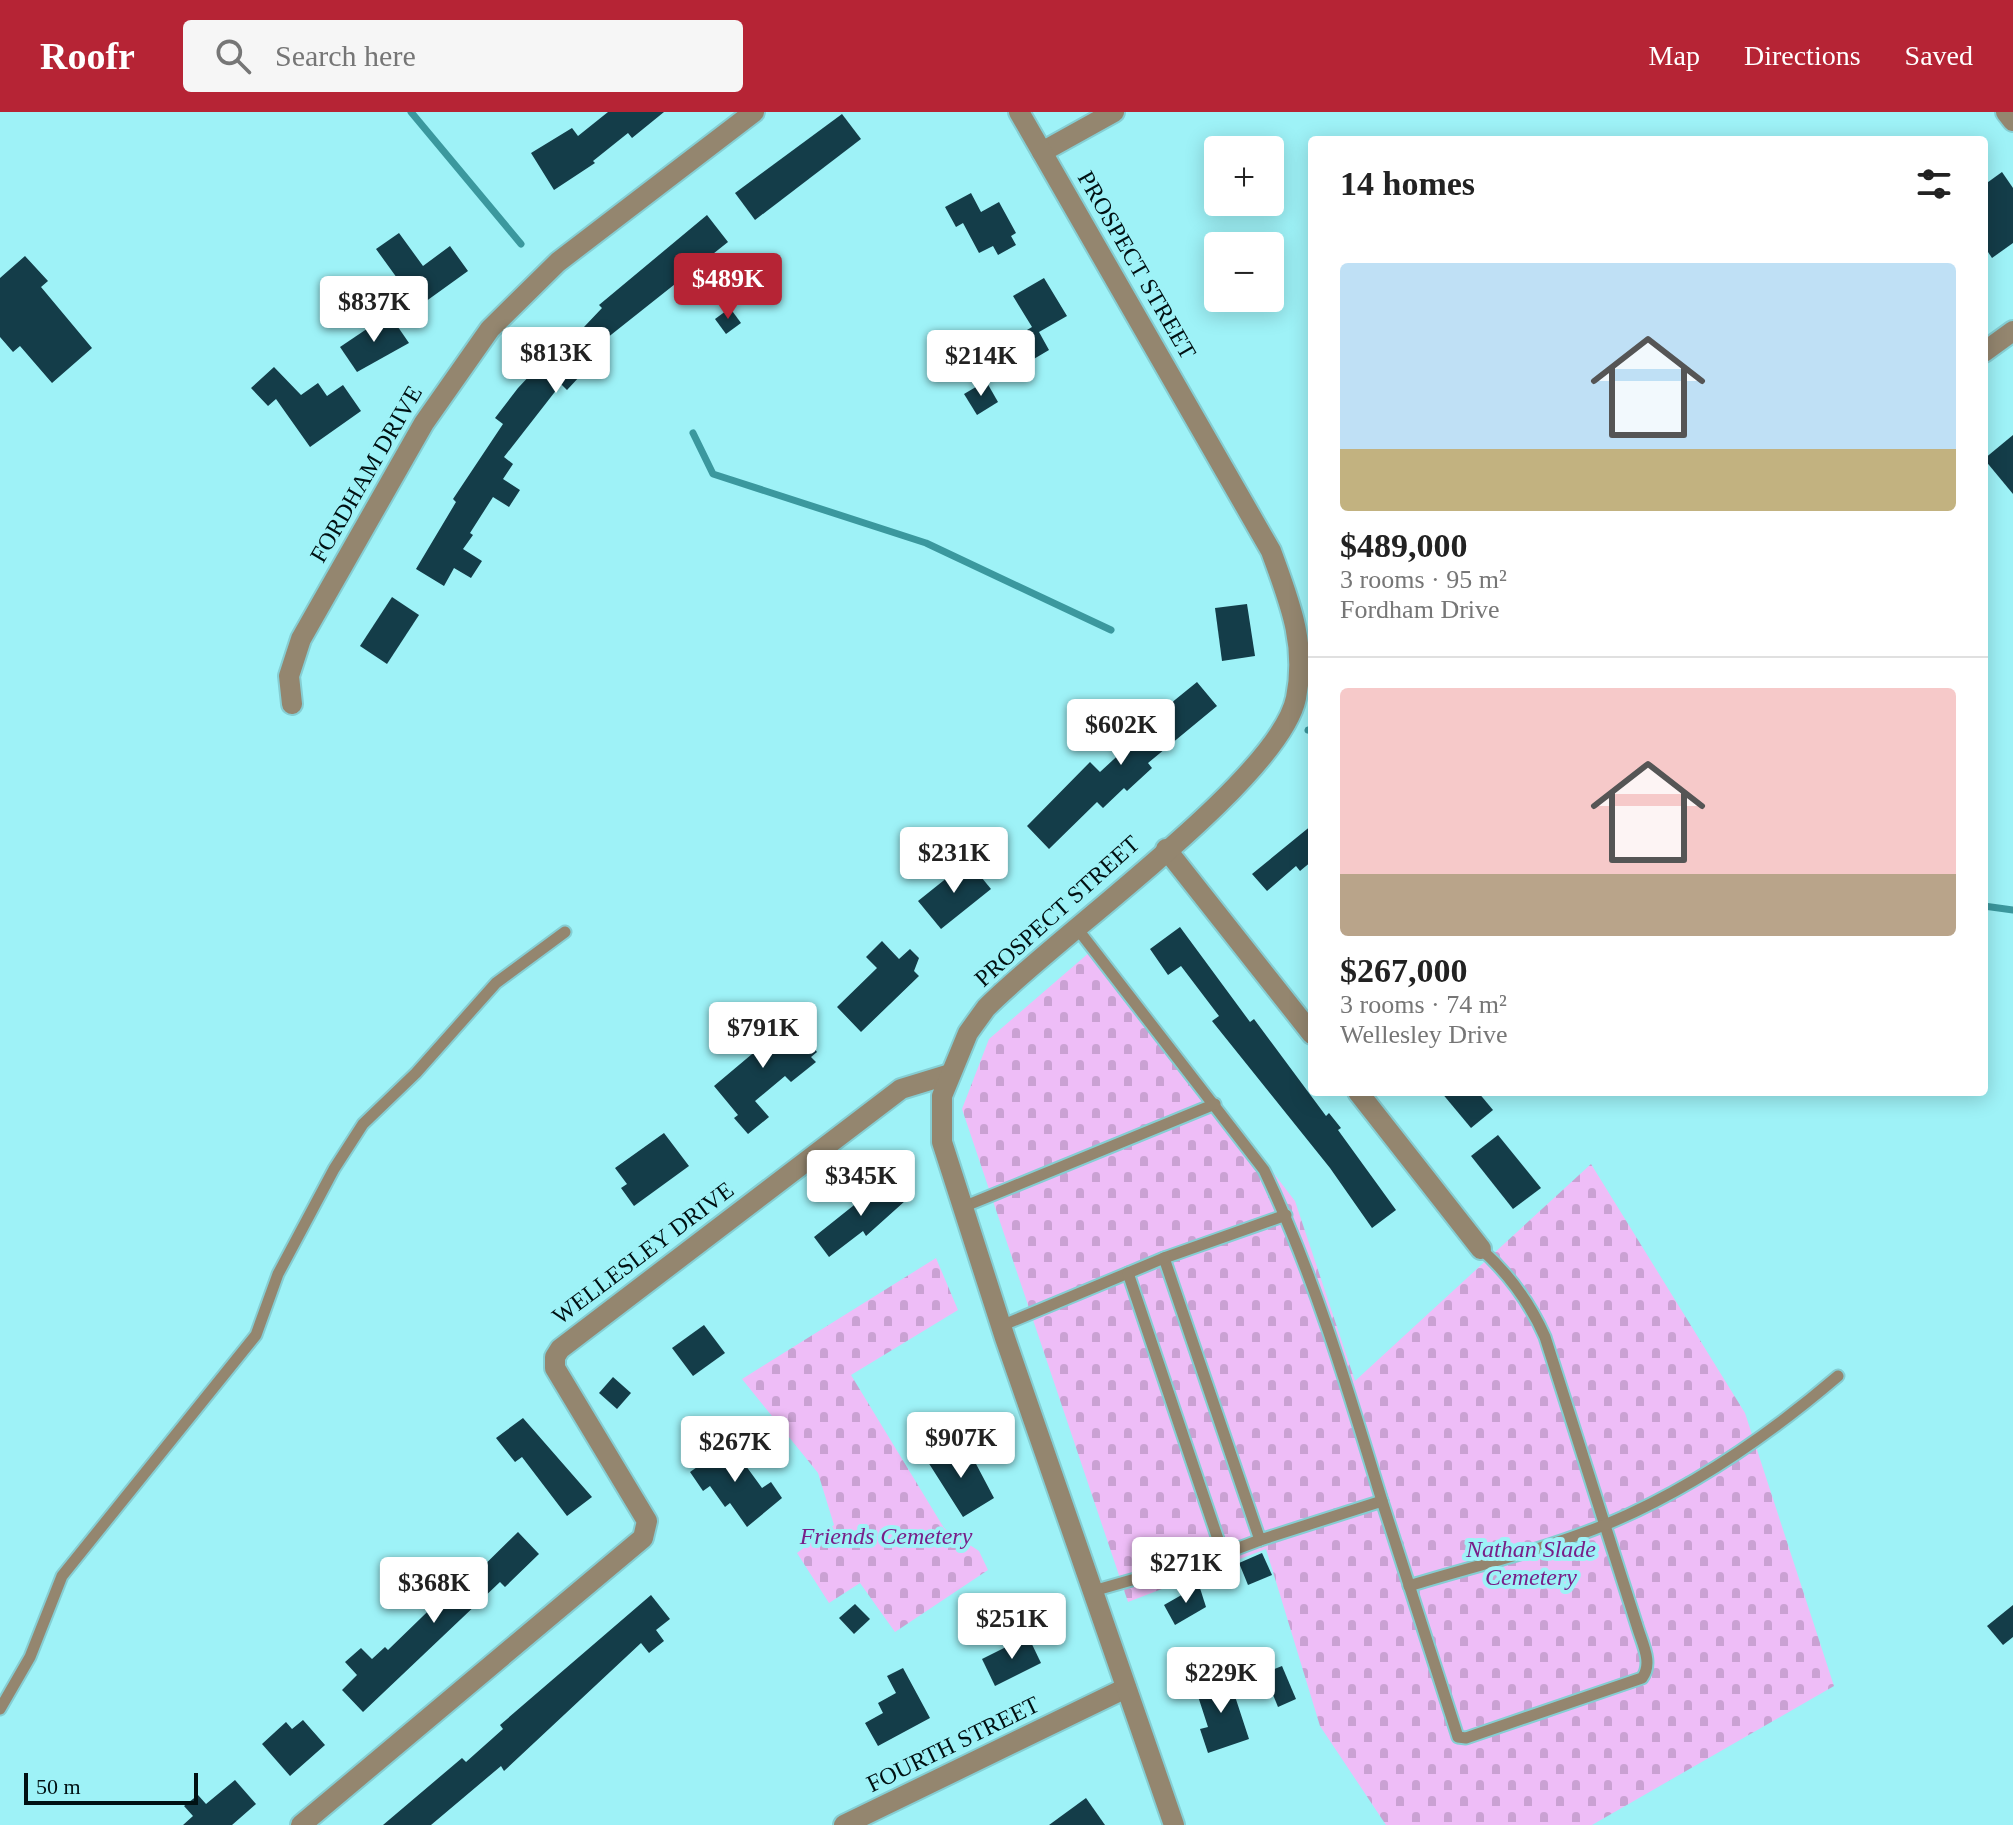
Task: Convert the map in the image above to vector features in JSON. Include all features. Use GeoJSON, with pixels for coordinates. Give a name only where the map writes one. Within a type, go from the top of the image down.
{"type":"FeatureCollection","features":[{"type":"Feature","properties":{"kind":"street","name":"FORDHAM DRIVE"},"geometry":{"type":"LineString","coordinates":[[292,704],[289,676],[301,639],[424,423],[490,329],[558,262],[754,112]]}},
{"type":"Feature","properties":{"kind":"street","name":"PROSPECT STREET"},"geometry":{"type":"LineString","coordinates":[[1019,112],[1271,551],[1299,628],[1296,697],[1286,724],[1267,754],[1166,849],[986,1008],[968,1033],[942,1096],[942,1142],[1001,1326],[1174,1825]]}},
{"type":"Feature","properties":{"kind":"street"},"geometry":{"type":"LineString","coordinates":[[1042,152],[1114,112]]}},
{"type":"Feature","properties":{"kind":"street"},"geometry":{"type":"LineString","coordinates":[[2006,112],[2013,121]]}},
{"type":"Feature","properties":{"kind":"street"},"geometry":{"type":"LineString","coordinates":[[1988,349],[2013,331]]}},
{"type":"Feature","properties":{"kind":"street"},"geometry":{"type":"LineString","coordinates":[[1166,849],[1308,1029]]}},
{"type":"Feature","properties":{"kind":"street","name":"WELLESLEY DRIVE"},"geometry":{"type":"LineString","coordinates":[[301,1825],[643,1538],[647,1521],[555,1368],[555,1357],[560,1349],[901,1089],[950,1074]]}},
{"type":"Feature","properties":{"kind":"street"},"geometry":{"type":"LineString","coordinates":[[1361,1096],[1481,1249]]}},
{"type":"Feature","properties":{"kind":"street","name":"FOURTH STREET"},"geometry":{"type":"LineString","coordinates":[[844,1825],[1126,1688]]}},
{"type":"Feature","properties":{"kind":"lane"},"geometry":{"type":"LineString","coordinates":[[1076,927],[1264,1170],[1286,1215],[1344,1377],[1452,1726],[1458,1737],[1466,1738],[1642,1678],[1647,1673],[1648,1665],[1534,1311],[1506,1273],[1481,1249]]}},
{"type":"Feature","properties":{"kind":"lane"},"geometry":{"type":"LineString","coordinates":[[0,1709],[30,1657],[62,1576],[256,1335],[278,1274],[334,1169],[363,1124],[416,1073],[496,983],[565,932]]}},
{"type":"Feature","properties":{"kind":"lane"},"geometry":{"type":"LineString","coordinates":[[963,1207],[1215,1104]]}},
{"type":"Feature","properties":{"kind":"lane"},"geometry":{"type":"LineString","coordinates":[[1001,1326],[1164,1258],[1286,1215]]}},
{"type":"Feature","properties":{"kind":"lane"},"geometry":{"type":"LineString","coordinates":[[1164,1258],[1260,1540]]}},
{"type":"Feature","properties":{"kind":"lane"},"geometry":{"type":"LineString","coordinates":[[1128,1273],[1223,1554]]}},
{"type":"Feature","properties":{"kind":"lane"},"geometry":{"type":"LineString","coordinates":[[1409,1586],[1604,1525],[1661,1500],[1795,1412],[1838,1376]]}},
{"type":"Feature","properties":{"kind":"lane"},"geometry":{"type":"LineString","coordinates":[[1093,1591],[1223,1554],[1382,1501]]}},
{"type":"Feature","properties":{"kind":"green space","name":"Nathan Slade Cemetery"},"geometry":{"type":"Polygon","coordinates":[[[1098,945],[1295,1201],[1355,1381],[1591,1164],[1745,1413],[1834,1686],[1592,1825],[1386,1825],[1320,1726],[1266,1549],[1128,1602],[962,1109],[989,1039],[1098,945]]]}},
{"type":"Feature","properties":{"kind":"green space","name":"Friends Cemetery"},"geometry":{"type":"Polygon","coordinates":[[[936,1258],[958,1310],[851,1375],[944,1528],[979,1551],[988,1570],[895,1632],[860,1583],[829,1603],[797,1553],[834,1525],[818,1473],[742,1379],[936,1258]]]}},
{"type":"Feature","properties":{"kind":"building"},"geometry":{"type":"Polygon","coordinates":[[[608,112],[664,112],[632,138],[628,133],[593,161],[595,163],[554,190],[531,153],[572,128],[578,136],[608,112]]]}},
{"type":"Feature","properties":{"kind":"building"},"geometry":{"type":"Polygon","coordinates":[[[842,114],[861,139],[755,220],[735,193],[842,114]]]}},
{"type":"Feature","properties":{"kind":"building"},"geometry":{"type":"Polygon","coordinates":[[[2002,172],[2013,188],[2013,243],[1992,258],[1988,252],[1988,182],[2002,172]]]}},
{"type":"Feature","properties":{"kind":"building"},"geometry":{"type":"Polygon","coordinates":[[[971,193],[981,212],[999,202],[1016,233],[1011,236],[1016,245],[998,255],[993,246],[979,253],[963,223],[956,227],[945,207],[971,193]]]}},
{"type":"Feature","properties":{"kind":"building"},"geometry":{"type":"Polygon","coordinates":[[[707,215],[728,242],[602,342],[607,347],[567,390],[561,384],[504,457],[513,464],[503,479],[520,490],[509,507],[493,497],[470,533],[473,535],[463,549],[482,561],[471,578],[454,568],[444,586],[416,569],[456,502],[453,499],[503,424],[495,418],[518,388],[562,341],[566,346],[602,308],[599,305],[707,215]]]}},
{"type":"Feature","properties":{"kind":"building"},"geometry":{"type":"Polygon","coordinates":[[[399,233],[423,266],[450,246],[468,271],[418,307],[376,249],[399,233]]]}},
{"type":"Feature","properties":{"kind":"building"},"geometry":{"type":"Polygon","coordinates":[[[25,256],[48,281],[41,287],[92,348],[52,383],[20,346],[13,352],[0,337],[0,278],[25,256]]]}},
{"type":"Feature","properties":{"kind":"building"},"geometry":{"type":"Polygon","coordinates":[[[1044,278],[1067,316],[1039,332],[1049,350],[1012,372],[997,348],[1032,327],[1013,296],[1044,278]]]}},
{"type":"Feature","properties":{"kind":"building"},"geometry":{"type":"Polygon","coordinates":[[[730,308],[741,323],[726,334],[715,319],[730,308]]]}},
{"type":"Feature","properties":{"kind":"building"},"geometry":{"type":"Polygon","coordinates":[[[389,314],[409,343],[357,372],[340,347],[389,314]]]}},
{"type":"Feature","properties":{"kind":"building"},"geometry":{"type":"Polygon","coordinates":[[[274,367],[301,395],[318,383],[327,396],[343,385],[361,411],[310,447],[276,399],[268,406],[251,388],[274,367]]]}},
{"type":"Feature","properties":{"kind":"building"},"geometry":{"type":"Polygon","coordinates":[[[986,381],[998,402],[977,415],[964,394],[986,381]]]}},
{"type":"Feature","properties":{"kind":"building"},"geometry":{"type":"Polygon","coordinates":[[[2013,435],[2013,494],[1988,464],[1988,456],[2013,435]]]}},
{"type":"Feature","properties":{"kind":"building"},"geometry":{"type":"Polygon","coordinates":[[[392,597],[419,615],[387,664],[360,646],[392,597]]]}},
{"type":"Feature","properties":{"kind":"building"},"geometry":{"type":"Polygon","coordinates":[[[1247,604],[1255,656],[1222,661],[1215,608],[1247,604]]]}},
{"type":"Feature","properties":{"kind":"building"},"geometry":{"type":"Polygon","coordinates":[[[1197,682],[1217,706],[1148,763],[1152,768],[1127,791],[1124,788],[1103,808],[1097,802],[1049,849],[1027,826],[1090,762],[1100,772],[1152,724],[1149,721],[1197,682]]]}},
{"type":"Feature","properties":{"kind":"building"},"geometry":{"type":"Polygon","coordinates":[[[1308,828],[1308,864],[1300,871],[1296,866],[1267,891],[1252,874],[1308,828]]]}},
{"type":"Feature","properties":{"kind":"building"},"geometry":{"type":"Polygon","coordinates":[[[968,861],[991,889],[941,929],[918,901],[968,861]]]}},
{"type":"Feature","properties":{"kind":"building"},"geometry":{"type":"Polygon","coordinates":[[[1180,927],[1250,1022],[1254,1019],[1308,1092],[1308,1096],[1326,1116],[1329,1113],[1341,1128],[1338,1130],[1396,1210],[1372,1228],[1330,1168],[1212,1021],[1219,1016],[1181,966],[1168,975],[1150,949],[1180,927]]]}},
{"type":"Feature","properties":{"kind":"building"},"geometry":{"type":"Polygon","coordinates":[[[882,941],[899,959],[910,949],[919,958],[914,971],[919,976],[861,1032],[837,1007],[877,968],[866,957],[882,941]]]}},
{"type":"Feature","properties":{"kind":"building"},"geometry":{"type":"Polygon","coordinates":[[[748,1010],[771,1038],[786,1026],[796,1037],[801,1033],[817,1052],[811,1057],[816,1062],[791,1082],[785,1076],[755,1101],[769,1117],[748,1134],[734,1118],[738,1115],[714,1086],[758,1049],[735,1021],[748,1010]]]}},
{"type":"Feature","properties":{"kind":"building"},"geometry":{"type":"Polygon","coordinates":[[[1444,1096],[1481,1096],[1493,1110],[1471,1128],[1444,1096]]]}},
{"type":"Feature","properties":{"kind":"building"},"geometry":{"type":"Polygon","coordinates":[[[664,1133],[689,1166],[634,1206],[621,1188],[627,1184],[615,1168],[664,1133]]]}},
{"type":"Feature","properties":{"kind":"building"},"geometry":{"type":"Polygon","coordinates":[[[1498,1135],[1541,1188],[1513,1209],[1471,1156],[1498,1135]]]}},
{"type":"Feature","properties":{"kind":"building"},"geometry":{"type":"Polygon","coordinates":[[[888,1178],[905,1201],[866,1236],[863,1231],[829,1257],[814,1237],[888,1178]]]}},
{"type":"Feature","properties":{"kind":"building"},"geometry":{"type":"Polygon","coordinates":[[[704,1325],[725,1353],[693,1376],[672,1348],[704,1325]]]}},
{"type":"Feature","properties":{"kind":"building"},"geometry":{"type":"Polygon","coordinates":[[[613,1377],[631,1393],[617,1409],[599,1393],[613,1377]]]}},
{"type":"Feature","properties":{"kind":"building"},"geometry":{"type":"Polygon","coordinates":[[[523,1418],[592,1497],[567,1516],[522,1457],[515,1462],[496,1438],[523,1418]]]}},
{"type":"Feature","properties":{"kind":"building"},"geometry":{"type":"Polygon","coordinates":[[[730,1444],[762,1488],[771,1482],[782,1498],[747,1527],[730,1503],[725,1507],[710,1486],[703,1491],[690,1472],[700,1465],[696,1460],[716,1447],[719,1452],[730,1444]]]}},
{"type":"Feature","properties":{"kind":"building"},"geometry":{"type":"Polygon","coordinates":[[[957,1444],[970,1465],[975,1462],[994,1498],[963,1517],[928,1462],[957,1444]]]}},
{"type":"Feature","properties":{"kind":"building"},"geometry":{"type":"Polygon","coordinates":[[[518,1532],[539,1554],[505,1587],[500,1582],[363,1712],[342,1690],[357,1675],[345,1662],[361,1648],[372,1659],[385,1647],[388,1650],[455,1585],[459,1590],[518,1532]]]}},
{"type":"Feature","properties":{"kind":"building"},"geometry":{"type":"Polygon","coordinates":[[[1262,1553],[1272,1575],[1248,1585],[1239,1563],[1262,1553]]]}},
{"type":"Feature","properties":{"kind":"building"},"geometry":{"type":"Polygon","coordinates":[[[1199,1585],[1206,1607],[1175,1625],[1164,1605],[1199,1585]]]}},
{"type":"Feature","properties":{"kind":"building"},"geometry":{"type":"Polygon","coordinates":[[[651,1595],[670,1619],[656,1630],[664,1641],[649,1653],[641,1643],[504,1771],[501,1766],[431,1825],[383,1825],[462,1758],[466,1762],[503,1729],[500,1725],[651,1595]]]}},
{"type":"Feature","properties":{"kind":"building"},"geometry":{"type":"Polygon","coordinates":[[[855,1604],[870,1619],[854,1634],[839,1618],[855,1604]]]}},
{"type":"Feature","properties":{"kind":"building"},"geometry":{"type":"Polygon","coordinates":[[[2013,1605],[2013,1637],[2003,1645],[1987,1626],[2013,1605]]]}},
{"type":"Feature","properties":{"kind":"building"},"geometry":{"type":"Polygon","coordinates":[[[1028,1636],[1041,1663],[995,1686],[982,1659],[1028,1636]]]}},
{"type":"Feature","properties":{"kind":"building"},"geometry":{"type":"Polygon","coordinates":[[[1282,1666],[1296,1699],[1278,1707],[1264,1673],[1282,1666]]]}},
{"type":"Feature","properties":{"kind":"building"},"geometry":{"type":"Polygon","coordinates":[[[903,1668],[930,1718],[878,1746],[865,1723],[883,1713],[878,1703],[896,1693],[887,1676],[903,1668]]]}},
{"type":"Feature","properties":{"kind":"building"},"geometry":{"type":"Polygon","coordinates":[[[1229,1678],[1249,1739],[1208,1753],[1200,1729],[1208,1727],[1195,1687],[1229,1678]]]}},
{"type":"Feature","properties":{"kind":"building"},"geometry":{"type":"Polygon","coordinates":[[[303,1720],[325,1745],[290,1776],[262,1744],[286,1722],[292,1729],[303,1720]]]}},
{"type":"Feature","properties":{"kind":"building"},"geometry":{"type":"Polygon","coordinates":[[[235,1780],[256,1804],[232,1825],[183,1825],[193,1816],[184,1806],[198,1795],[206,1804],[235,1780]]]}},
{"type":"Feature","properties":{"kind":"building"},"geometry":{"type":"Polygon","coordinates":[[[1086,1798],[1105,1825],[1049,1825],[1086,1798]]]}},
{"type":"Feature","properties":{"kind":"waterway"},"geometry":{"type":"LineString","coordinates":[[411,112],[521,244]]}},
{"type":"Feature","properties":{"kind":"waterway"},"geometry":{"type":"LineString","coordinates":[[693,433],[713,474],[926,543],[1111,630]]}},
{"type":"Feature","properties":{"kind":"waterway"},"geometry":{"type":"LineString","coordinates":[[1988,907],[2013,910]]}}]}
